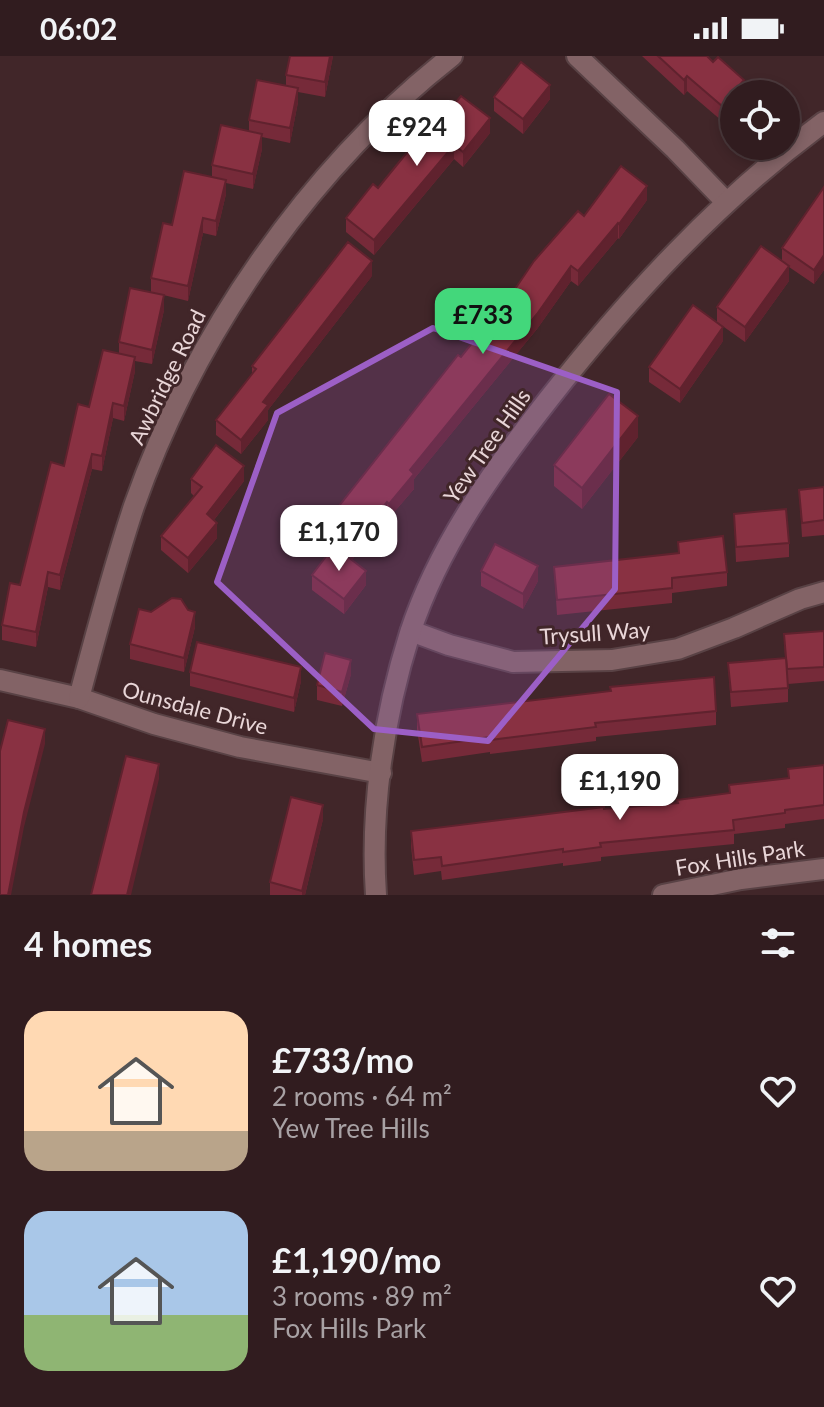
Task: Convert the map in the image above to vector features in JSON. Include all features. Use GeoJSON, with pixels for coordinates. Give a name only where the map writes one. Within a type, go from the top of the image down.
{"type":"FeatureCollection","features":[{"type":"Feature","properties":{"kind":"street","name":"Awbridge Road"},"geometry":{"type":"LineString","coordinates":[[79,698],[135,504],[175,408],[216,326],[288,225],[350,149],[422,79],[452,56]]}},
{"type":"Feature","properties":{"kind":"street"},"geometry":{"type":"LineString","coordinates":[[577,56],[726,202]]}},
{"type":"Feature","properties":{"kind":"street","name":"Yew Tree Hills"},"geometry":{"type":"LineString","coordinates":[[376,895],[372,851],[392,703],[411,631],[448,544],[520,436],[627,304],[726,202],[824,122]]}},
{"type":"Feature","properties":{"kind":"street","name":"Trysull Way"},"geometry":{"type":"LineString","coordinates":[[411,631],[513,662],[612,660],[678,649],[824,592]]}},
{"type":"Feature","properties":{"kind":"street","name":"Ounsdale Drive"},"geometry":{"type":"LineString","coordinates":[[0,680],[79,698],[154,724],[240,747],[381,773]]}},
{"type":"Feature","properties":{"kind":"street","name":"Fox Hills Park"},"geometry":{"type":"LineString","coordinates":[[663,895],[741,879],[824,869]]}},
{"type":"Feature","properties":{"kind":"highlighted area"},"geometry":{"type":"Polygon","coordinates":[[[433,328],[617,392],[615,589],[488,741],[374,729],[217,582],[277,413],[433,328]]]}},
{"type":"Feature","properties":{"kind":"building"},"geometry":{"type":"Polygon","coordinates":[[[290,56],[330,56],[325,82],[286,75],[290,56]]]}},
{"type":"Feature","properties":{"kind":"building"},"geometry":{"type":"Polygon","coordinates":[[[658,56],[707,56],[713,62],[718,57],[744,80],[720,80],[720,104],[687,76],[684,80],[658,56]]]}},
{"type":"Feature","properties":{"kind":"building"},"geometry":{"type":"Polygon","coordinates":[[[521,62],[550,85],[523,119],[494,97],[521,62]]]}},
{"type":"Feature","properties":{"kind":"building"},"geometry":{"type":"Polygon","coordinates":[[[257,80],[298,88],[290,128],[249,120],[257,80]]]}},
{"type":"Feature","properties":{"kind":"building"},"geometry":{"type":"Polygon","coordinates":[[[461,96],[490,118],[463,152],[454,145],[374,240],[346,218],[373,184],[378,188],[418,139],[423,143],[461,96]]]}},
{"type":"Feature","properties":{"kind":"building"},"geometry":{"type":"Polygon","coordinates":[[[221,125],[262,134],[253,174],[212,165],[221,125]]]}},
{"type":"Feature","properties":{"kind":"building"},"geometry":{"type":"Polygon","coordinates":[[[621,166],[647,186],[578,271],[571,266],[537,314],[410,470],[414,474],[351,547],[324,525],[458,355],[461,357],[511,295],[534,261],[578,211],[584,216],[621,166]]]}},
{"type":"Feature","properties":{"kind":"building"},"geometry":{"type":"Polygon","coordinates":[[[184,171],[226,180],[216,221],[203,218],[188,286],[151,278],[163,223],[172,225],[184,171]]]}},
{"type":"Feature","properties":{"kind":"building"},"geometry":{"type":"Polygon","coordinates":[[[824,187],[824,255],[814,270],[782,248],[824,187]]]}},
{"type":"Feature","properties":{"kind":"building"},"geometry":{"type":"Polygon","coordinates":[[[348,242],[372,261],[263,402],[268,405],[241,440],[216,420],[256,369],[252,366],[348,242]]]}},
{"type":"Feature","properties":{"kind":"building"},"geometry":{"type":"Polygon","coordinates":[[[761,246],[789,266],[745,327],[717,307],[761,246]]]}},
{"type":"Feature","properties":{"kind":"building"},"geometry":{"type":"Polygon","coordinates":[[[130,288],[164,295],[152,350],[119,342],[130,288]]]}},
{"type":"Feature","properties":{"kind":"building"},"geometry":{"type":"Polygon","coordinates":[[[693,305],[723,327],[680,389],[649,367],[693,305]]]}},
{"type":"Feature","properties":{"kind":"building"},"geometry":{"type":"Polygon","coordinates":[[[103,350],[135,357],[124,406],[113,403],[102,456],[92,454],[60,575],[48,572],[36,632],[2,625],[10,583],[20,585],[51,462],[64,466],[78,404],[89,407],[103,350]]]}},
{"type":"Feature","properties":{"kind":"building"},"geometry":{"type":"Polygon","coordinates":[[[609,394],[638,416],[582,488],[554,465],[609,394]]]}},
{"type":"Feature","properties":{"kind":"building"},"geometry":{"type":"Polygon","coordinates":[[[216,445],[244,466],[207,514],[217,523],[188,558],[161,536],[202,487],[191,479],[216,445]]]}},
{"type":"Feature","properties":{"kind":"building"},"geometry":{"type":"Polygon","coordinates":[[[824,487],[824,520],[802,523],[799,490],[824,487]]]}},
{"type":"Feature","properties":{"kind":"building"},"geometry":{"type":"Polygon","coordinates":[[[786,509],[789,543],[736,547],[734,514],[786,509]]]}},
{"type":"Feature","properties":{"kind":"building"},"geometry":{"type":"Polygon","coordinates":[[[723,536],[727,572],[672,578],[672,588],[557,600],[554,567],[679,553],[678,542],[723,536]]]}},
{"type":"Feature","properties":{"kind":"building"},"geometry":{"type":"Polygon","coordinates":[[[495,544],[538,566],[523,594],[481,571],[495,544]]]}},
{"type":"Feature","properties":{"kind":"building"},"geometry":{"type":"Polygon","coordinates":[[[334,546],[366,571],[344,599],[312,575],[334,546]]]}},
{"type":"Feature","properties":{"kind":"building"},"geometry":{"type":"Polygon","coordinates":[[[172,598],[181,599],[188,610],[195,612],[184,658],[130,644],[139,609],[151,612],[172,598]]]}},
{"type":"Feature","properties":{"kind":"building"},"geometry":{"type":"Polygon","coordinates":[[[824,631],[824,667],[787,669],[784,634],[824,631]]]}},
{"type":"Feature","properties":{"kind":"building"},"geometry":{"type":"Polygon","coordinates":[[[197,642],[301,667],[294,698],[190,672],[197,642]]]}},
{"type":"Feature","properties":{"kind":"building"},"geometry":{"type":"Polygon","coordinates":[[[325,653],[351,660],[342,692],[317,685],[325,653]]]}},
{"type":"Feature","properties":{"kind":"building"},"geometry":{"type":"Polygon","coordinates":[[[786,658],[788,688],[731,692],[728,663],[786,658]]]}},
{"type":"Feature","properties":{"kind":"building"},"geometry":{"type":"Polygon","coordinates":[[[714,677],[716,711],[595,723],[596,727],[422,747],[417,714],[611,691],[610,687],[714,677]]]}},
{"type":"Feature","properties":{"kind":"building"},"geometry":{"type":"Polygon","coordinates":[[[8,720],[45,729],[24,812],[8,895],[0,895],[0,751],[8,720]]]}},
{"type":"Feature","properties":{"kind":"building"},"geometry":{"type":"Polygon","coordinates":[[[126,756],[159,764],[127,895],[91,895],[126,756]]]}},
{"type":"Feature","properties":{"kind":"building"},"geometry":{"type":"Polygon","coordinates":[[[824,765],[824,805],[733,820],[734,830],[600,843],[601,847],[563,852],[563,849],[442,866],[441,857],[414,860],[411,831],[604,807],[678,803],[677,800],[730,793],[729,785],[789,778],[788,769],[824,765]]]}},
{"type":"Feature","properties":{"kind":"building"},"geometry":{"type":"Polygon","coordinates":[[[291,797],[323,805],[302,891],[270,882],[291,797]]]}}]}
